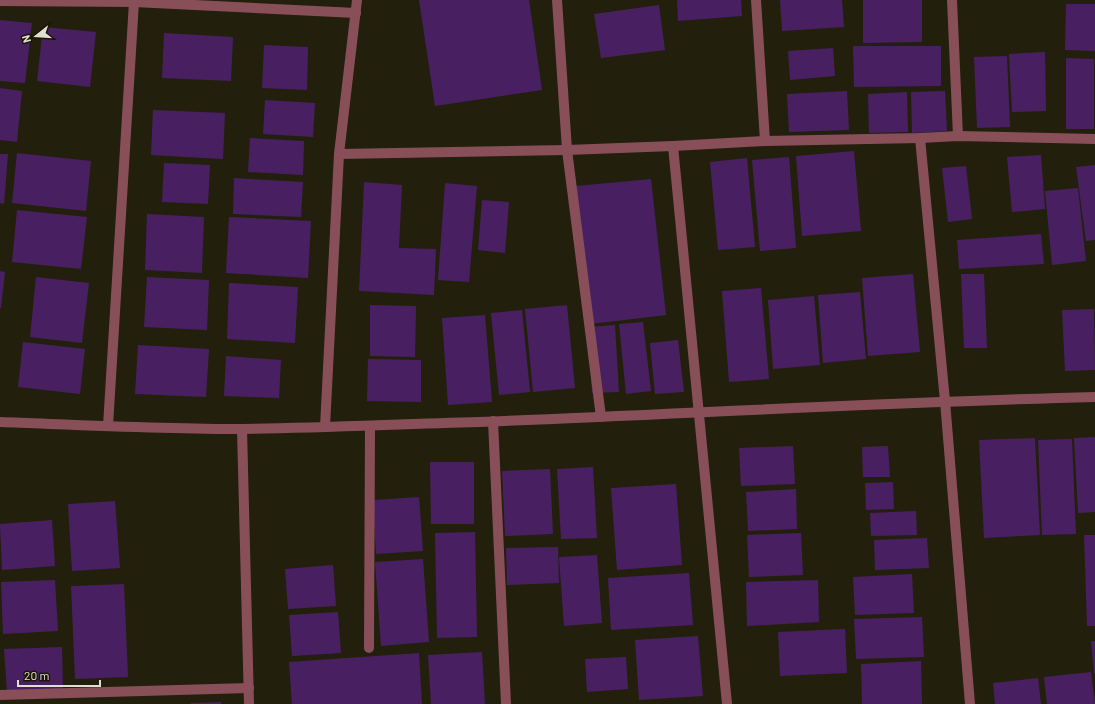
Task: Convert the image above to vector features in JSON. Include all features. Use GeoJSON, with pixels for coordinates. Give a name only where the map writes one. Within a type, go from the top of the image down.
{"type":"FeatureCollection","features":[{"type":"Feature","properties":{"kind":"street"},"geometry":{"type":"LineString","coordinates":[[325,427],[339,154],[357,0]]}},
{"type":"Feature","properties":{"kind":"street"},"geometry":{"type":"LineString","coordinates":[[557,0],[567,150],[601,417]]}},
{"type":"Feature","properties":{"kind":"street"},"geometry":{"type":"LineString","coordinates":[[756,0],[765,141]]}},
{"type":"Feature","properties":{"kind":"street"},"geometry":{"type":"LineString","coordinates":[[952,0],[958,136]]}},
{"type":"Feature","properties":{"kind":"street"},"geometry":{"type":"LineString","coordinates":[[0,1],[134,2],[356,13]]}},
{"type":"Feature","properties":{"kind":"street"},"geometry":{"type":"LineString","coordinates":[[108,426],[134,2]]}},
{"type":"Feature","properties":{"kind":"street"},"geometry":{"type":"LineString","coordinates":[[339,154],[567,150],[765,141],[958,136],[1095,139]]}},
{"type":"Feature","properties":{"kind":"street"},"geometry":{"type":"LineString","coordinates":[[920,138],[945,401],[970,704]]}},
{"type":"Feature","properties":{"kind":"street"},"geometry":{"type":"LineString","coordinates":[[673,146],[727,704]]}},
{"type":"Feature","properties":{"kind":"street"},"geometry":{"type":"LineString","coordinates":[[0,422],[108,426],[242,428],[370,426],[698,413],[945,401],[1095,397]]}},
{"type":"Feature","properties":{"kind":"street"},"geometry":{"type":"LineString","coordinates":[[493,421],[506,704]]}},
{"type":"Feature","properties":{"kind":"street"},"geometry":{"type":"LineString","coordinates":[[368,648],[370,426]]}},
{"type":"Feature","properties":{"kind":"street"},"geometry":{"type":"LineString","coordinates":[[242,428],[249,704]]}},
{"type":"Feature","properties":{"kind":"street"},"geometry":{"type":"LineString","coordinates":[[0,695],[27,699],[249,688]]}},
{"type":"Feature","properties":{"kind":"building"},"geometry":{"type":"Polygon","coordinates":[[[419,0],[529,0],[542,90],[435,106],[419,0]]]}},
{"type":"Feature","properties":{"kind":"building"},"geometry":{"type":"Polygon","coordinates":[[[677,0],[741,0],[742,16],[678,21],[677,0]]]}},
{"type":"Feature","properties":{"kind":"building"},"geometry":{"type":"Polygon","coordinates":[[[780,0],[842,0],[844,27],[782,31],[780,0]]]}},
{"type":"Feature","properties":{"kind":"building"},"geometry":{"type":"Polygon","coordinates":[[[863,0],[922,0],[922,42],[863,43],[863,0]]]}},
{"type":"Feature","properties":{"kind":"building"},"geometry":{"type":"Polygon","coordinates":[[[1066,4],[1095,4],[1095,51],[1065,50],[1066,4]]]}},
{"type":"Feature","properties":{"kind":"building"},"geometry":{"type":"Polygon","coordinates":[[[659,5],[665,50],[601,58],[594,14],[659,5]]]}},
{"type":"Feature","properties":{"kind":"building"},"geometry":{"type":"Polygon","coordinates":[[[0,20],[32,23],[25,83],[0,81],[0,20]]]}},
{"type":"Feature","properties":{"kind":"building"},"geometry":{"type":"Polygon","coordinates":[[[43,27],[96,32],[90,87],[37,81],[43,27]]]}},
{"type":"Feature","properties":{"kind":"building"},"geometry":{"type":"Polygon","coordinates":[[[164,33],[233,37],[231,81],[162,78],[164,33]]]}},
{"type":"Feature","properties":{"kind":"building"},"geometry":{"type":"Polygon","coordinates":[[[264,45],[308,47],[307,90],[262,88],[264,45]]]}},
{"type":"Feature","properties":{"kind":"building"},"geometry":{"type":"Polygon","coordinates":[[[853,46],[941,46],[941,86],[854,87],[853,46]]]}},
{"type":"Feature","properties":{"kind":"building"},"geometry":{"type":"Polygon","coordinates":[[[833,48],[835,76],[790,80],[788,51],[833,48]]]}},
{"type":"Feature","properties":{"kind":"building"},"geometry":{"type":"Polygon","coordinates":[[[1045,52],[1046,111],[1012,112],[1009,54],[1045,52]]]}},
{"type":"Feature","properties":{"kind":"building"},"geometry":{"type":"Polygon","coordinates":[[[1007,56],[1010,127],[977,128],[974,57],[1007,56]]]}},
{"type":"Feature","properties":{"kind":"building"},"geometry":{"type":"Polygon","coordinates":[[[1066,58],[1094,59],[1094,129],[1066,129],[1066,58]]]}},
{"type":"Feature","properties":{"kind":"building"},"geometry":{"type":"Polygon","coordinates":[[[0,88],[22,91],[17,142],[0,140],[0,88]]]}},
{"type":"Feature","properties":{"kind":"building"},"geometry":{"type":"Polygon","coordinates":[[[847,91],[849,130],[789,132],[787,94],[847,91]]]}},
{"type":"Feature","properties":{"kind":"building"},"geometry":{"type":"Polygon","coordinates":[[[945,91],[947,131],[912,133],[911,92],[945,91]]]}},
{"type":"Feature","properties":{"kind":"building"},"geometry":{"type":"Polygon","coordinates":[[[907,92],[908,132],[869,133],[868,94],[907,92]]]}},
{"type":"Feature","properties":{"kind":"building"},"geometry":{"type":"Polygon","coordinates":[[[265,100],[315,103],[313,137],[263,134],[265,100]]]}},
{"type":"Feature","properties":{"kind":"building"},"geometry":{"type":"Polygon","coordinates":[[[153,110],[225,113],[223,159],[151,155],[153,110]]]}},
{"type":"Feature","properties":{"kind":"building"},"geometry":{"type":"Polygon","coordinates":[[[250,138],[304,141],[303,175],[248,172],[250,138]]]}},
{"type":"Feature","properties":{"kind":"building"},"geometry":{"type":"Polygon","coordinates":[[[854,151],[861,231],[802,236],[796,156],[854,151]]]}},
{"type":"Feature","properties":{"kind":"building"},"geometry":{"type":"Polygon","coordinates":[[[17,153],[91,161],[86,211],[12,203],[17,153]]]}},
{"type":"Feature","properties":{"kind":"building"},"geometry":{"type":"Polygon","coordinates":[[[0,154],[8,154],[4,204],[0,203],[0,154]]]}},
{"type":"Feature","properties":{"kind":"building"},"geometry":{"type":"Polygon","coordinates":[[[1041,155],[1045,209],[1012,212],[1007,157],[1041,155]]]}},
{"type":"Feature","properties":{"kind":"building"},"geometry":{"type":"Polygon","coordinates":[[[789,157],[796,248],[760,251],[752,160],[789,157]]]}},
{"type":"Feature","properties":{"kind":"building"},"geometry":{"type":"Polygon","coordinates":[[[747,158],[755,247],[718,250],[710,162],[747,158]]]}},
{"type":"Feature","properties":{"kind":"building"},"geometry":{"type":"Polygon","coordinates":[[[164,163],[210,165],[208,204],[162,202],[164,163]]]}},
{"type":"Feature","properties":{"kind":"building"},"geometry":{"type":"Polygon","coordinates":[[[1095,165],[1095,240],[1086,241],[1076,167],[1095,165]]]}},
{"type":"Feature","properties":{"kind":"building"},"geometry":{"type":"Polygon","coordinates":[[[966,166],[972,219],[948,222],[942,168],[966,166]]]}},
{"type":"Feature","properties":{"kind":"building"},"geometry":{"type":"Polygon","coordinates":[[[234,178],[303,182],[301,217],[233,214],[234,178]]]}},
{"type":"Feature","properties":{"kind":"building"},"geometry":{"type":"Polygon","coordinates":[[[651,179],[666,315],[591,324],[576,186],[651,179]]]}},
{"type":"Feature","properties":{"kind":"building"},"geometry":{"type":"Polygon","coordinates":[[[364,182],[402,185],[399,248],[436,249],[434,295],[359,291],[364,182]]]}},
{"type":"Feature","properties":{"kind":"building"},"geometry":{"type":"Polygon","coordinates":[[[445,183],[477,186],[469,282],[438,280],[445,183]]]}},
{"type":"Feature","properties":{"kind":"building"},"geometry":{"type":"Polygon","coordinates":[[[1078,188],[1086,261],[1052,265],[1045,191],[1078,188]]]}},
{"type":"Feature","properties":{"kind":"building"},"geometry":{"type":"Polygon","coordinates":[[[482,200],[509,202],[505,253],[478,250],[482,200]]]}},
{"type":"Feature","properties":{"kind":"building"},"geometry":{"type":"Polygon","coordinates":[[[17,210],[87,217],[81,269],[12,262],[17,210]]]}},
{"type":"Feature","properties":{"kind":"building"},"geometry":{"type":"Polygon","coordinates":[[[147,214],[204,217],[202,273],[145,270],[147,214]]]}},
{"type":"Feature","properties":{"kind":"building"},"geometry":{"type":"Polygon","coordinates":[[[229,217],[311,221],[308,278],[226,273],[229,217]]]}},
{"type":"Feature","properties":{"kind":"building"},"geometry":{"type":"Polygon","coordinates":[[[1041,234],[1044,264],[959,269],[957,240],[1041,234]]]}},
{"type":"Feature","properties":{"kind":"building"},"geometry":{"type":"Polygon","coordinates":[[[0,271],[5,272],[1,308],[0,308],[0,271]]]}},
{"type":"Feature","properties":{"kind":"building"},"geometry":{"type":"Polygon","coordinates":[[[913,274],[920,352],[868,356],[862,278],[913,274]]]}},
{"type":"Feature","properties":{"kind":"building"},"geometry":{"type":"Polygon","coordinates":[[[961,274],[984,274],[987,348],[964,348],[961,274]]]}},
{"type":"Feature","properties":{"kind":"building"},"geometry":{"type":"Polygon","coordinates":[[[36,277],[89,283],[82,343],[30,337],[36,277]]]}},
{"type":"Feature","properties":{"kind":"building"},"geometry":{"type":"Polygon","coordinates":[[[147,277],[209,280],[207,330],[144,327],[147,277]]]}},
{"type":"Feature","properties":{"kind":"building"},"geometry":{"type":"Polygon","coordinates":[[[229,283],[298,287],[295,343],[227,339],[229,283]]]}},
{"type":"Feature","properties":{"kind":"building"},"geometry":{"type":"Polygon","coordinates":[[[761,288],[769,379],[729,382],[722,291],[761,288]]]}},
{"type":"Feature","properties":{"kind":"building"},"geometry":{"type":"Polygon","coordinates":[[[860,292],[866,359],[823,363],[818,295],[860,292]]]}},
{"type":"Feature","properties":{"kind":"building"},"geometry":{"type":"Polygon","coordinates":[[[814,296],[820,365],[773,369],[768,300],[814,296]]]}},
{"type":"Feature","properties":{"kind":"building"},"geometry":{"type":"Polygon","coordinates":[[[370,305],[416,306],[415,357],[370,356],[370,305]]]}},
{"type":"Feature","properties":{"kind":"building"},"geometry":{"type":"Polygon","coordinates":[[[567,305],[575,388],[533,392],[525,309],[567,305]]]}},
{"type":"Feature","properties":{"kind":"building"},"geometry":{"type":"Polygon","coordinates":[[[1094,309],[1095,370],[1065,371],[1062,310],[1094,309]]]}},
{"type":"Feature","properties":{"kind":"building"},"geometry":{"type":"Polygon","coordinates":[[[522,310],[530,392],[499,395],[491,313],[522,310]]]}},
{"type":"Feature","properties":{"kind":"building"},"geometry":{"type":"Polygon","coordinates":[[[485,315],[492,402],[448,405],[442,318],[485,315]]]}},
{"type":"Feature","properties":{"kind":"building"},"geometry":{"type":"Polygon","coordinates":[[[643,322],[651,391],[626,394],[619,324],[643,322]]]}},
{"type":"Feature","properties":{"kind":"building"},"geometry":{"type":"Polygon","coordinates":[[[615,325],[619,392],[592,393],[588,327],[615,325]]]}},
{"type":"Feature","properties":{"kind":"building"},"geometry":{"type":"Polygon","coordinates":[[[678,340],[684,392],[655,394],[650,343],[678,340]]]}},
{"type":"Feature","properties":{"kind":"building"},"geometry":{"type":"Polygon","coordinates":[[[23,342],[85,349],[80,394],[18,387],[23,342]]]}},
{"type":"Feature","properties":{"kind":"building"},"geometry":{"type":"Polygon","coordinates":[[[138,345],[209,349],[206,397],[135,394],[138,345]]]}},
{"type":"Feature","properties":{"kind":"building"},"geometry":{"type":"Polygon","coordinates":[[[226,356],[281,360],[279,398],[224,396],[226,356]]]}},
{"type":"Feature","properties":{"kind":"building"},"geometry":{"type":"Polygon","coordinates":[[[368,359],[421,360],[421,402],[367,401],[368,359]]]}},
{"type":"Feature","properties":{"kind":"building"},"geometry":{"type":"Polygon","coordinates":[[[1095,437],[1095,512],[1078,513],[1074,438],[1095,437]]]}},
{"type":"Feature","properties":{"kind":"building"},"geometry":{"type":"Polygon","coordinates":[[[1035,438],[1040,535],[984,538],[979,440],[1035,438]]]}},
{"type":"Feature","properties":{"kind":"building"},"geometry":{"type":"Polygon","coordinates":[[[1072,439],[1076,534],[1042,535],[1038,440],[1072,439]]]}},
{"type":"Feature","properties":{"kind":"building"},"geometry":{"type":"Polygon","coordinates":[[[793,446],[795,484],[741,486],[739,448],[793,446]]]}},
{"type":"Feature","properties":{"kind":"building"},"geometry":{"type":"Polygon","coordinates":[[[888,446],[890,477],[863,477],[862,447],[888,446]]]}},
{"type":"Feature","properties":{"kind":"building"},"geometry":{"type":"Polygon","coordinates":[[[430,462],[474,462],[474,524],[431,524],[430,462]]]}},
{"type":"Feature","properties":{"kind":"building"},"geometry":{"type":"Polygon","coordinates":[[[593,467],[597,538],[561,539],[557,469],[593,467]]]}},
{"type":"Feature","properties":{"kind":"building"},"geometry":{"type":"Polygon","coordinates":[[[550,469],[553,534],[505,536],[502,471],[550,469]]]}},
{"type":"Feature","properties":{"kind":"building"},"geometry":{"type":"Polygon","coordinates":[[[893,482],[894,509],[866,510],[865,483],[893,482]]]}},
{"type":"Feature","properties":{"kind":"building"},"geometry":{"type":"Polygon","coordinates":[[[676,484],[682,565],[617,570],[611,488],[676,484]]]}},
{"type":"Feature","properties":{"kind":"building"},"geometry":{"type":"Polygon","coordinates":[[[796,489],[797,529],[748,531],[746,492],[796,489]]]}},
{"type":"Feature","properties":{"kind":"building"},"geometry":{"type":"Polygon","coordinates":[[[419,497],[423,551],[376,554],[373,500],[419,497]]]}},
{"type":"Feature","properties":{"kind":"building"},"geometry":{"type":"Polygon","coordinates":[[[115,501],[120,568],[72,571],[68,504],[115,501]]]}},
{"type":"Feature","properties":{"kind":"building"},"geometry":{"type":"Polygon","coordinates":[[[916,511],[917,535],[871,536],[870,513],[916,511]]]}},
{"type":"Feature","properties":{"kind":"building"},"geometry":{"type":"Polygon","coordinates":[[[52,520],[55,566],[2,570],[0,524],[52,520]]]}},
{"type":"Feature","properties":{"kind":"building"},"geometry":{"type":"Polygon","coordinates":[[[475,532],[477,637],[437,638],[435,533],[475,532]]]}},
{"type":"Feature","properties":{"kind":"building"},"geometry":{"type":"Polygon","coordinates":[[[801,533],[803,575],[749,577],[747,535],[801,533]]]}},
{"type":"Feature","properties":{"kind":"building"},"geometry":{"type":"Polygon","coordinates":[[[1084,535],[1095,535],[1095,626],[1087,626],[1084,535]]]}},
{"type":"Feature","properties":{"kind":"building"},"geometry":{"type":"Polygon","coordinates":[[[927,538],[929,568],[875,570],[874,540],[927,538]]]}},
{"type":"Feature","properties":{"kind":"building"},"geometry":{"type":"Polygon","coordinates":[[[558,547],[559,583],[507,585],[506,548],[558,547]]]}},
{"type":"Feature","properties":{"kind":"building"},"geometry":{"type":"Polygon","coordinates":[[[597,555],[602,623],[564,626],[559,557],[597,555]]]}},
{"type":"Feature","properties":{"kind":"building"},"geometry":{"type":"Polygon","coordinates":[[[423,559],[429,642],[381,646],[375,562],[423,559]]]}},
{"type":"Feature","properties":{"kind":"building"},"geometry":{"type":"Polygon","coordinates":[[[333,565],[336,606],[288,609],[285,569],[333,565]]]}},
{"type":"Feature","properties":{"kind":"building"},"geometry":{"type":"Polygon","coordinates":[[[689,573],[693,625],[611,630],[608,578],[689,573]]]}},
{"type":"Feature","properties":{"kind":"building"},"geometry":{"type":"Polygon","coordinates":[[[912,574],[914,613],[855,615],[853,577],[912,574]]]}},
{"type":"Feature","properties":{"kind":"building"},"geometry":{"type":"Polygon","coordinates":[[[55,580],[58,631],[3,634],[1,582],[55,580]]]}},
{"type":"Feature","properties":{"kind":"building"},"geometry":{"type":"Polygon","coordinates":[[[818,580],[819,622],[747,626],[746,582],[818,580]]]}},
{"type":"Feature","properties":{"kind":"building"},"geometry":{"type":"Polygon","coordinates":[[[124,584],[128,677],[75,679],[71,586],[124,584]]]}},
{"type":"Feature","properties":{"kind":"building"},"geometry":{"type":"Polygon","coordinates":[[[338,612],[341,653],[292,656],[289,615],[338,612]]]}},
{"type":"Feature","properties":{"kind":"building"},"geometry":{"type":"Polygon","coordinates":[[[922,617],[924,657],[856,659],[854,619],[922,617]]]}},
{"type":"Feature","properties":{"kind":"building"},"geometry":{"type":"Polygon","coordinates":[[[845,629],[847,673],[780,676],[778,632],[845,629]]]}},
{"type":"Feature","properties":{"kind":"building"},"geometry":{"type":"Polygon","coordinates":[[[698,636],[703,696],[639,700],[635,640],[698,636]]]}},
{"type":"Feature","properties":{"kind":"building"},"geometry":{"type":"Polygon","coordinates":[[[1091,641],[1095,641],[1095,673],[1094,673],[1091,641]]]}},
{"type":"Feature","properties":{"kind":"building"},"geometry":{"type":"Polygon","coordinates":[[[62,647],[63,690],[7,692],[4,649],[62,647]]]}},
{"type":"Feature","properties":{"kind":"building"},"geometry":{"type":"Polygon","coordinates":[[[482,652],[485,704],[431,704],[428,655],[482,652]]]}},
{"type":"Feature","properties":{"kind":"building"},"geometry":{"type":"Polygon","coordinates":[[[419,653],[422,704],[292,704],[289,662],[419,653]]]}},
{"type":"Feature","properties":{"kind":"building"},"geometry":{"type":"Polygon","coordinates":[[[626,657],[628,689],[587,692],[585,659],[626,657]]]}},
{"type":"Feature","properties":{"kind":"building"},"geometry":{"type":"Polygon","coordinates":[[[921,661],[922,704],[862,704],[861,664],[921,661]]]}},
{"type":"Feature","properties":{"kind":"building"},"geometry":{"type":"Polygon","coordinates":[[[1091,672],[1095,704],[1047,704],[1044,677],[1091,672]]]}},
{"type":"Feature","properties":{"kind":"building"},"geometry":{"type":"Polygon","coordinates":[[[1038,678],[1041,704],[995,704],[993,683],[1038,678]]]}},
{"type":"Feature","properties":{"kind":"building"},"geometry":{"type":"Polygon","coordinates":[[[221,702],[221,704],[191,704],[191,703],[221,702]]]}}]}
